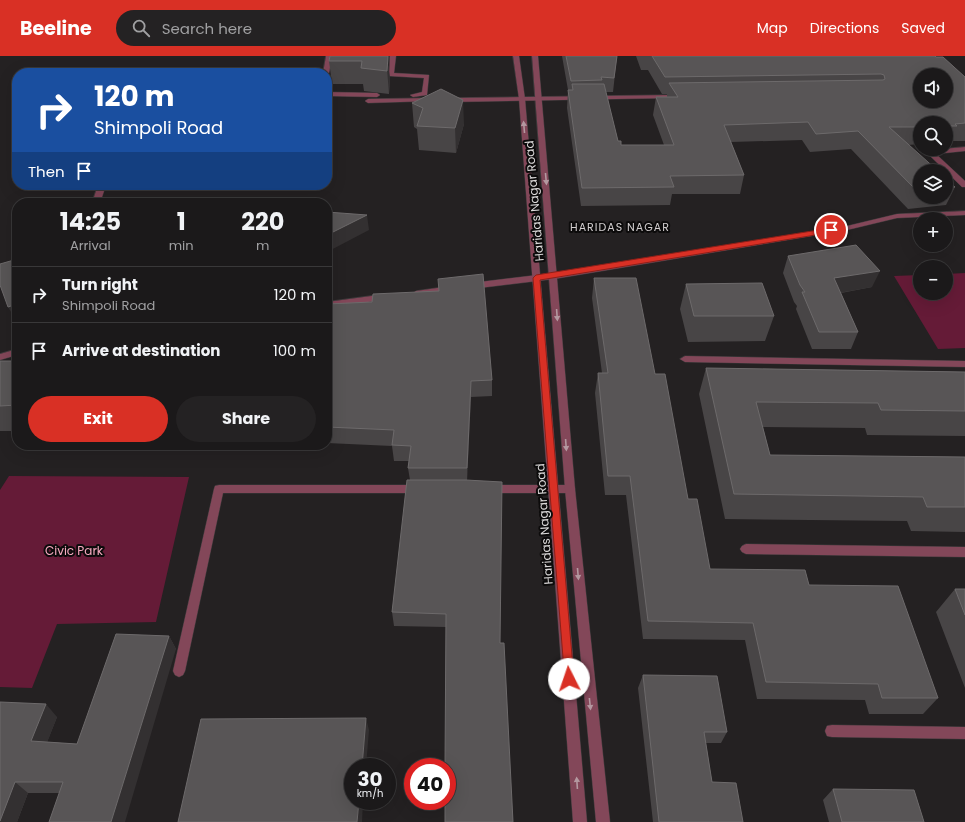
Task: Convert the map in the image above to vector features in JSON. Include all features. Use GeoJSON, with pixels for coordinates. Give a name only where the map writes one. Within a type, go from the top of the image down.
{"type":"FeatureCollection","features":[{"type":"Feature","properties":{"kind":"street"},"geometry":{"type":"LineString","coordinates":[[327,68],[329,56]]}},
{"type":"Feature","properties":{"kind":"street"},"geometry":{"type":"LineString","coordinates":[[332,94],[426,94],[426,76],[391,75],[393,56]]}},
{"type":"Feature","properties":{"kind":"street","name":"Haridas Nagar Road"},"geometry":{"type":"LineString","coordinates":[[516,56],[522,99],[580,822]]}},
{"type":"Feature","properties":{"kind":"street","name":"Haridas Nagar Road"},"geometry":{"type":"LineString","coordinates":[[535,56],[554,276],[570,489],[603,822]]}},
{"type":"Feature","properties":{"kind":"street"},"geometry":{"type":"LineString","coordinates":[[445,100],[675,97]]}},
{"type":"Feature","properties":{"kind":"street"},"geometry":{"type":"LineString","coordinates":[[368,101],[437,100]]}},
{"type":"Feature","properties":{"kind":"street"},"geometry":{"type":"LineString","coordinates":[[965,149],[930,152],[965,185]]}},
{"type":"Feature","properties":{"kind":"street"},"geometry":{"type":"LineString","coordinates":[[332,304],[554,276],[846,228],[897,216],[965,213]]}},
{"type":"Feature","properties":{"kind":"street"},"geometry":{"type":"LineString","coordinates":[[0,358],[12,354]]}},
{"type":"Feature","properties":{"kind":"street"},"geometry":{"type":"LineString","coordinates":[[685,359],[965,364]]}},
{"type":"Feature","properties":{"kind":"street"},"geometry":{"type":"LineString","coordinates":[[179,671],[219,489],[434,489]]}},
{"type":"Feature","properties":{"kind":"street"},"geometry":{"type":"LineString","coordinates":[[482,489],[570,489]]}},
{"type":"Feature","properties":{"kind":"street"},"geometry":{"type":"LineString","coordinates":[[746,549],[965,552]]}},
{"type":"Feature","properties":{"kind":"street"},"geometry":{"type":"LineString","coordinates":[[832,731],[965,733]]}},
{"type":"Feature","properties":{"kind":"green space"},"geometry":{"type":"Polygon","coordinates":[[[965,273],[965,348],[938,349],[894,276],[913,275],[913,300],[953,300],[953,274],[965,273]]]}},
{"type":"Feature","properties":{"kind":"green space","name":"Civic Park"},"geometry":{"type":"Polygon","coordinates":[[[9,476],[189,477],[156,622],[57,624],[32,688],[0,687],[0,490],[9,476]]]}},
{"type":"Feature","properties":{"kind":"building"},"geometry":{"type":"Polygon","coordinates":[[[330,56],[388,56],[387,71],[361,68],[362,61],[329,61],[330,56]]]}},
{"type":"Feature","properties":{"kind":"building"},"geometry":{"type":"Polygon","coordinates":[[[566,56],[617,56],[614,78],[601,77],[602,80],[571,81],[566,56]]]}},
{"type":"Feature","properties":{"kind":"building"},"geometry":{"type":"Polygon","coordinates":[[[652,56],[943,57],[965,77],[965,123],[955,124],[957,126],[953,126],[953,116],[913,116],[913,127],[889,127],[913,149],[913,156],[921,156],[930,164],[913,164],[913,187],[858,131],[816,134],[808,122],[724,125],[744,175],[670,176],[674,187],[582,188],[568,90],[573,90],[572,84],[604,84],[618,141],[621,141],[621,145],[674,145],[656,97],[678,97],[669,83],[885,79],[884,75],[665,77],[652,56]]]}},
{"type":"Feature","properties":{"kind":"building"},"geometry":{"type":"Polygon","coordinates":[[[441,89],[463,100],[455,128],[417,126],[423,108],[412,103],[441,89]]]}},
{"type":"Feature","properties":{"kind":"building"},"geometry":{"type":"Polygon","coordinates":[[[332,212],[367,215],[332,232],[332,212]]]}},
{"type":"Feature","properties":{"kind":"building"},"geometry":{"type":"Polygon","coordinates":[[[856,245],[880,271],[834,278],[858,332],[819,332],[802,292],[805,292],[800,285],[788,256],[856,245]]]}},
{"type":"Feature","properties":{"kind":"building"},"geometry":{"type":"Polygon","coordinates":[[[12,261],[12,306],[8,307],[0,285],[0,264],[12,261]]]}},
{"type":"Feature","properties":{"kind":"building"},"geometry":{"type":"Polygon","coordinates":[[[483,274],[492,380],[471,381],[467,468],[408,468],[411,446],[392,445],[394,430],[332,427],[332,304],[372,302],[373,294],[439,291],[438,279],[483,274]]]}},
{"type":"Feature","properties":{"kind":"building"},"geometry":{"type":"Polygon","coordinates":[[[594,278],[636,278],[655,374],[665,374],[688,499],[697,499],[710,569],[805,570],[809,585],[898,586],[938,698],[882,698],[878,684],[766,682],[753,623],[648,621],[630,476],[608,476],[598,373],[608,373],[594,278]]]}},
{"type":"Feature","properties":{"kind":"building"},"geometry":{"type":"Polygon","coordinates":[[[762,283],[774,316],[694,316],[686,284],[762,283]]]}},
{"type":"Feature","properties":{"kind":"building"},"geometry":{"type":"Polygon","coordinates":[[[0,361],[12,361],[12,405],[0,406],[0,361]]]}},
{"type":"Feature","properties":{"kind":"building"},"geometry":{"type":"Polygon","coordinates":[[[706,368],[965,372],[965,411],[881,410],[878,403],[756,402],[770,455],[965,457],[965,507],[927,507],[923,497],[734,494],[706,368]]]}},
{"type":"Feature","properties":{"kind":"building"},"geometry":{"type":"Polygon","coordinates":[[[407,480],[466,480],[502,482],[500,643],[504,643],[513,822],[445,822],[445,810],[456,810],[456,758],[445,758],[446,614],[392,612],[407,480]]]}},
{"type":"Feature","properties":{"kind":"building"},"geometry":{"type":"Polygon","coordinates":[[[955,589],[965,589],[965,615],[955,589]]]}},
{"type":"Feature","properties":{"kind":"building"},"geometry":{"type":"Polygon","coordinates":[[[116,634],[169,636],[111,822],[49,822],[63,782],[15,782],[0,821],[0,702],[46,704],[31,741],[77,744],[116,634]]]}},
{"type":"Feature","properties":{"kind":"building"},"geometry":{"type":"Polygon","coordinates":[[[643,675],[717,676],[727,732],[704,732],[712,782],[736,783],[743,822],[659,822],[643,675]]]}},
{"type":"Feature","properties":{"kind":"building"},"geometry":{"type":"Polygon","coordinates":[[[366,718],[363,758],[344,758],[344,810],[358,810],[357,822],[178,822],[201,719],[366,718]]]}},
{"type":"Feature","properties":{"kind":"building"},"geometry":{"type":"Polygon","coordinates":[[[833,789],[914,790],[924,822],[842,822],[833,789]]]}},
{"type":"Feature","properties":{"kind":"district","name":"HARIDAS NAGAR"},"geometry":{"type":"Point","coordinates":[620,227]}},
{"type":"Feature","properties":{"kind":"route"},"geometry":{"type":"LineString","coordinates":[[569,679],[536,278],[831,230]]}}]}
